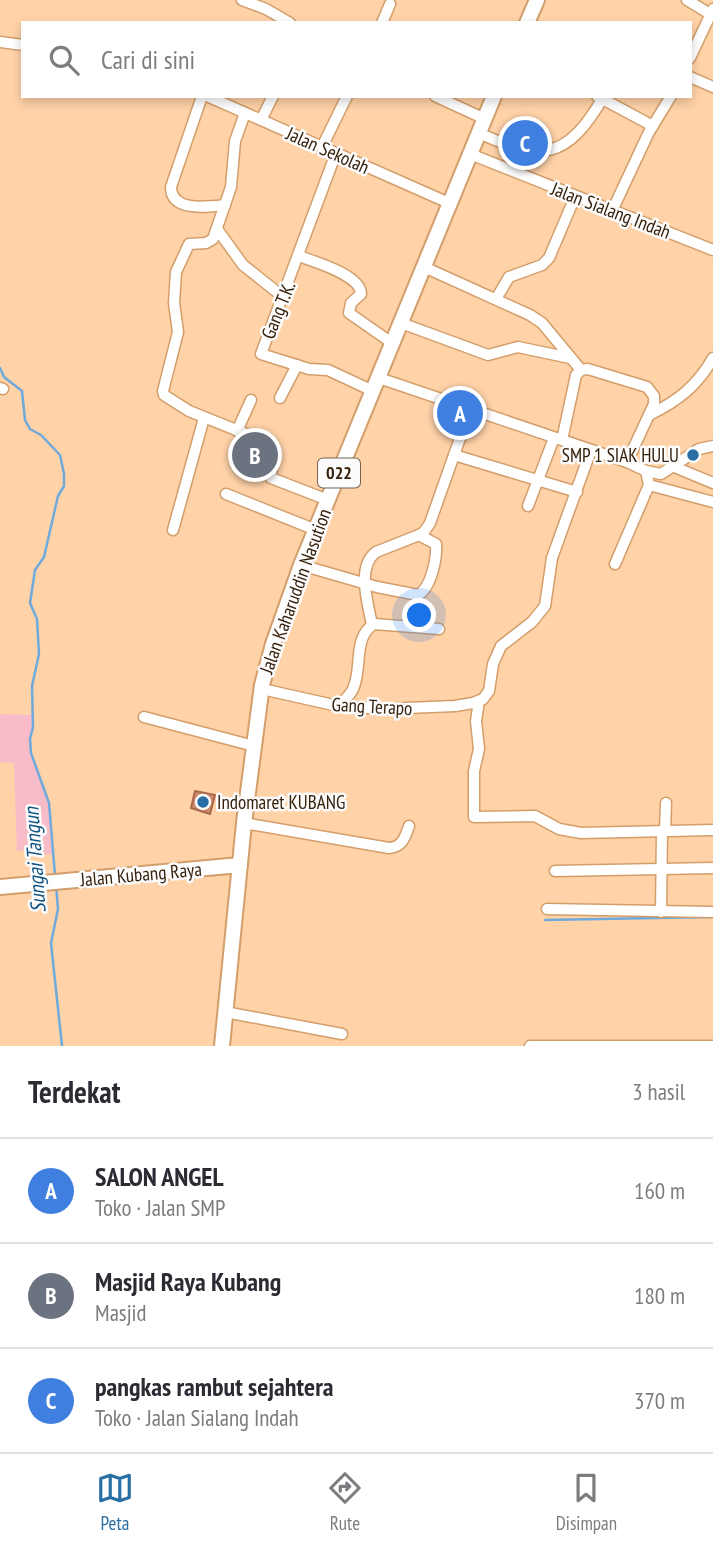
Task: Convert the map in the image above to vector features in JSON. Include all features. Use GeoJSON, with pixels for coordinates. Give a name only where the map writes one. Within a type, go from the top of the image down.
{"type":"FeatureCollection","features":[{"type":"Feature","properties":{"kind":"highway"},"geometry":{"type":"LineString","coordinates":[[528,21],[537,0]]}},
{"type":"Feature","properties":{"kind":"highway","name":"Jalan Kaharuddin Nasution"},"geometry":{"type":"LineString","coordinates":[[240,866],[262,689],[273,644],[301,565],[493,98]]}},
{"type":"Feature","properties":{"kind":"highway","name":"Jalan Kubang Raya"},"geometry":{"type":"LineString","coordinates":[[0,887],[240,866]]}},
{"type":"Feature","properties":{"kind":"highway","name":"022"},"geometry":{"type":"LineString","coordinates":[[222,1046],[240,866]]}},
{"type":"Feature","properties":{"kind":"street"},"geometry":{"type":"LineString","coordinates":[[242,0],[287,21]]}},
{"type":"Feature","properties":{"kind":"street"},"geometry":{"type":"LineString","coordinates":[[687,0],[712,12],[692,54]]}},
{"type":"Feature","properties":{"kind":"street"},"geometry":{"type":"LineString","coordinates":[[383,21],[390,4]]}},
{"type":"Feature","properties":{"kind":"street"},"geometry":{"type":"LineString","coordinates":[[0,42],[21,45]]}},
{"type":"Feature","properties":{"kind":"street"},"geometry":{"type":"LineString","coordinates":[[692,78],[713,87]]}},
{"type":"Feature","properties":{"kind":"street"},"geometry":{"type":"LineString","coordinates":[[203,98],[171,187],[171,195],[176,202],[186,205],[225,205]]}},
{"type":"Feature","properties":{"kind":"street","name":"Jalan Sekolah"},"geometry":{"type":"LineString","coordinates":[[209,98],[449,203]]}},
{"type":"Feature","properties":{"kind":"street"},"geometry":{"type":"LineString","coordinates":[[261,120],[271,98]]}},
{"type":"Feature","properties":{"kind":"street"},"geometry":{"type":"LineString","coordinates":[[322,147],[346,98]]}},
{"type":"Feature","properties":{"kind":"street"},"geometry":{"type":"LineString","coordinates":[[439,98],[485,119]]}},
{"type":"Feature","properties":{"kind":"street"},"geometry":{"type":"LineString","coordinates":[[479,133],[527,152],[555,150],[582,129],[600,98]]}},
{"type":"Feature","properties":{"kind":"street"},"geometry":{"type":"LineString","coordinates":[[603,98],[653,125]]}},
{"type":"Feature","properties":{"kind":"street"},"geometry":{"type":"LineString","coordinates":[[612,211],[653,125],[670,98]]}},
{"type":"Feature","properties":{"kind":"street"},"geometry":{"type":"LineString","coordinates":[[246,113],[235,141],[234,172],[217,229],[210,242],[189,244],[178,265],[174,303],[178,332],[163,391],[166,398],[204,418],[273,446],[271,478],[328,500]]}},
{"type":"Feature","properties":{"kind":"street","name":"Gang T.K."},"geometry":{"type":"LineString","coordinates":[[336,153],[261,354],[470,410],[627,462],[646,471]]}},
{"type":"Feature","properties":{"kind":"street","name":"Jalan Sialang Indah"},"geometry":{"type":"LineString","coordinates":[[470,154],[713,250]]}},
{"type":"Feature","properties":{"kind":"street"},"geometry":{"type":"LineString","coordinates":[[496,299],[509,277],[542,265],[549,258],[576,197]]}},
{"type":"Feature","properties":{"kind":"street"},"geometry":{"type":"LineString","coordinates":[[217,229],[243,265],[282,296]]}},
{"type":"Feature","properties":{"kind":"street"},"geometry":{"type":"LineString","coordinates":[[299,256],[358,283],[361,294],[351,303],[349,313],[392,343]]}},
{"type":"Feature","properties":{"kind":"street"},"geometry":{"type":"LineString","coordinates":[[424,267],[530,315],[542,323],[581,370]]}},
{"type":"Feature","properties":{"kind":"street"},"geometry":{"type":"LineString","coordinates":[[401,323],[488,355],[518,347],[570,358]]}},
{"type":"Feature","properties":{"kind":"street"},"geometry":{"type":"LineString","coordinates":[[649,415],[687,393],[703,376],[713,358]]}},
{"type":"Feature","properties":{"kind":"street"},"geometry":{"type":"LineString","coordinates":[[280,398],[297,365]]}},
{"type":"Feature","properties":{"kind":"street"},"geometry":{"type":"LineString","coordinates":[[528,506],[558,439],[576,376],[581,370],[588,369],[647,387],[654,396],[654,404],[627,462]]}},
{"type":"Feature","properties":{"kind":"street"},"geometry":{"type":"LineString","coordinates":[[237,431],[251,400]]}},
{"type":"Feature","properties":{"kind":"street"},"geometry":{"type":"LineString","coordinates":[[338,706],[354,688],[363,636],[372,625],[365,583],[366,565],[370,556],[389,545],[424,532],[430,523],[470,410]]}},
{"type":"Feature","properties":{"kind":"street"},"geometry":{"type":"LineString","coordinates":[[173,530],[204,418]]}},
{"type":"Feature","properties":{"kind":"street"},"geometry":{"type":"LineString","coordinates":[[615,564],[649,485],[646,471],[661,474],[699,449],[713,446]]}},
{"type":"Feature","properties":{"kind":"street"},"geometry":{"type":"LineString","coordinates":[[592,450],[552,558],[545,606],[532,622],[501,646],[494,660],[489,691],[481,700],[476,721],[479,749],[474,771],[474,817],[535,816],[559,829],[581,834],[713,830]]}},
{"type":"Feature","properties":{"kind":"street"},"geometry":{"type":"LineString","coordinates":[[454,455],[577,492]]}},
{"type":"Feature","properties":{"kind":"street"},"geometry":{"type":"LineString","coordinates":[[672,466],[713,482]]}},
{"type":"Feature","properties":{"kind":"street"},"geometry":{"type":"LineString","coordinates":[[649,485],[713,502]]}},
{"type":"Feature","properties":{"kind":"street"},"geometry":{"type":"LineString","coordinates":[[226,494],[316,530]]}},
{"type":"Feature","properties":{"kind":"street"},"geometry":{"type":"LineString","coordinates":[[301,565],[418,595],[423,593],[436,558],[436,544],[419,535]]}},
{"type":"Feature","properties":{"kind":"street"},"geometry":{"type":"LineString","coordinates":[[372,625],[439,629]]}},
{"type":"Feature","properties":{"kind":"street","name":"Gang Terapo"},"geometry":{"type":"LineString","coordinates":[[262,689],[338,706],[400,709],[455,706],[481,700]]}},
{"type":"Feature","properties":{"kind":"street"},"geometry":{"type":"LineString","coordinates":[[144,717],[254,746]]}},
{"type":"Feature","properties":{"kind":"street"},"geometry":{"type":"LineString","coordinates":[[661,912],[666,803]]}},
{"type":"Feature","properties":{"kind":"street"},"geometry":{"type":"LineString","coordinates":[[244,823],[389,848],[399,846],[409,826]]}},
{"type":"Feature","properties":{"kind":"street"},"geometry":{"type":"LineString","coordinates":[[555,871],[713,868]]}},
{"type":"Feature","properties":{"kind":"street"},"geometry":{"type":"LineString","coordinates":[[547,909],[713,912]]}},
{"type":"Feature","properties":{"kind":"street"},"geometry":{"type":"LineString","coordinates":[[225,1012],[342,1034]]}},
{"type":"Feature","properties":{"kind":"street"},"geometry":{"type":"LineString","coordinates":[[530,1046],[713,1046]]}},
{"type":"Feature","properties":{"kind":"shaded area"},"geometry":{"type":"Polygon","coordinates":[[[0,714],[32,715],[31,753],[49,803],[53,854],[44,855],[42,849],[17,851],[14,763],[0,762],[0,714]]]}},
{"type":"Feature","properties":{"kind":"building","name":"Indomaret KUBANG"},"geometry":{"type":"Polygon","coordinates":[[[195,791],[215,795],[210,814],[191,808],[195,791]]]}},
{"type":"Feature","properties":{"kind":"waterway","name":"Sungai Tangun"},"geometry":{"type":"LineString","coordinates":[[0,368],[4,377],[22,391],[25,420],[30,429],[41,435],[60,455],[64,474],[64,486],[58,496],[44,557],[35,570],[30,603],[37,619],[39,654],[32,686],[31,753],[49,803],[55,875]]}},
{"type":"Feature","properties":{"kind":"waterway","name":"Sungai Tangun"},"geometry":{"type":"LineString","coordinates":[[56,885],[58,909],[51,943],[62,1046]]}},
{"type":"Feature","properties":{"kind":"waterway"},"geometry":{"type":"LineString","coordinates":[[545,920],[713,917]]}},
{"type":"Feature","properties":{"kind":"place","name":"pangkas rambut sejahtera"},"geometry":{"type":"Point","coordinates":[525,143]}},
{"type":"Feature","properties":{"kind":"place","name":"SALON ANGEL"},"geometry":{"type":"Point","coordinates":[460,413]}},
{"type":"Feature","properties":{"kind":"place","name":"Masjid Raya Kubang"},"geometry":{"type":"Point","coordinates":[255,455]}},
{"type":"Feature","properties":{"kind":"place","name":"SMP 1 SIAK HULU"},"geometry":{"type":"Point","coordinates":[693,455]}},
{"type":"Feature","properties":{"kind":"place","name":"Indomaret KUBANG"},"geometry":{"type":"Point","coordinates":[203,802]}}]}
